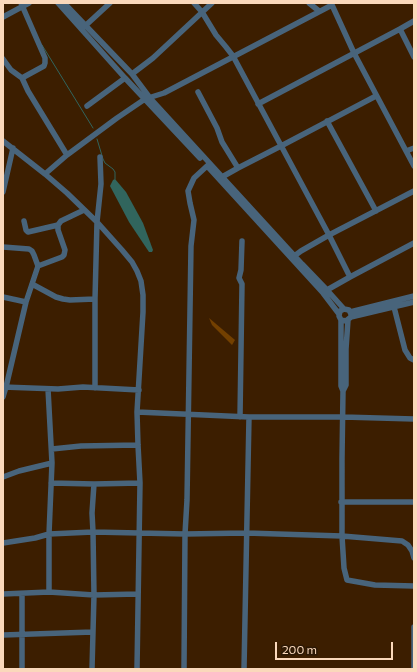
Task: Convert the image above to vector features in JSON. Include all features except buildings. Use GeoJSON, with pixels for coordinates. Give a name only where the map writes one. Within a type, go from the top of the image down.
{"type":"FeatureCollection","features":[{"type":"Feature","properties":{"kind":"street"},"geometry":{"type":"LineString","coordinates":[[3,17],[21,5],[29,3]]}},
{"type":"Feature","properties":{"kind":"street"},"geometry":{"type":"LineString","coordinates":[[58,3],[126,78],[148,98],[222,177],[293,257],[344,321],[350,317],[414,296]]}},
{"type":"Feature","properties":{"kind":"street"},"geometry":{"type":"LineString","coordinates":[[64,3],[132,74],[148,98],[207,166],[344,309],[348,309],[350,317],[346,349],[346,385],[343,391]]}},
{"type":"Feature","properties":{"kind":"street"},"geometry":{"type":"LineString","coordinates":[[85,26],[110,3]]}},
{"type":"Feature","properties":{"kind":"street"},"geometry":{"type":"LineString","coordinates":[[194,3],[202,12],[216,35],[233,56],[350,276]]}},
{"type":"Feature","properties":{"kind":"street"},"geometry":{"type":"LineString","coordinates":[[132,74],[153,58],[212,3]]}},
{"type":"Feature","properties":{"kind":"street"},"geometry":{"type":"LineString","coordinates":[[309,3],[319,11]]}},
{"type":"Feature","properties":{"kind":"street"},"geometry":{"type":"LineString","coordinates":[[45,174],[67,155],[117,118],[148,98],[164,93],[334,4],[354,53],[414,166]]}},
{"type":"Feature","properties":{"kind":"street"},"geometry":{"type":"LineString","coordinates":[[21,5],[45,58],[44,66],[22,78]]}},
{"type":"Feature","properties":{"kind":"street"},"geometry":{"type":"LineString","coordinates":[[258,104],[414,21]]}},
{"type":"Feature","properties":{"kind":"street"},"geometry":{"type":"LineString","coordinates":[[400,29],[414,56]]}},
{"type":"Feature","properties":{"kind":"street"},"geometry":{"type":"LineString","coordinates":[[3,60],[11,70],[22,78],[28,91],[67,155]]}},
{"type":"Feature","properties":{"kind":"street"},"geometry":{"type":"LineString","coordinates":[[88,106],[126,78]]}},
{"type":"Feature","properties":{"kind":"street"},"geometry":{"type":"LineString","coordinates":[[198,92],[217,128],[222,142],[238,168]]}},
{"type":"Feature","properties":{"kind":"street"},"geometry":{"type":"LineString","coordinates":[[222,177],[376,96]]}},
{"type":"Feature","properties":{"kind":"street"},"geometry":{"type":"LineString","coordinates":[[327,121],[376,211]]}},
{"type":"Feature","properties":{"kind":"street"},"geometry":{"type":"LineString","coordinates":[[3,141],[45,174],[97,222],[132,262],[141,281],[143,312],[138,412],[140,483],[137,669]]}},
{"type":"Feature","properties":{"kind":"street"},"geometry":{"type":"LineString","coordinates":[[3,192],[13,148]]}},
{"type":"Feature","properties":{"kind":"street"},"geometry":{"type":"LineString","coordinates":[[406,151],[414,148]]}},
{"type":"Feature","properties":{"kind":"street"},"geometry":{"type":"LineString","coordinates":[[95,388],[95,299],[100,157]]}},
{"type":"Feature","properties":{"kind":"street"},"geometry":{"type":"LineString","coordinates":[[184,669],[190,246],[194,220],[188,191],[194,178],[207,166]]}},
{"type":"Feature","properties":{"kind":"street"},"geometry":{"type":"LineString","coordinates":[[293,257],[329,235],[414,191]]}},
{"type":"Feature","properties":{"kind":"street"},"geometry":{"type":"LineString","coordinates":[[24,221],[28,232],[58,225],[61,221],[84,210]]}},
{"type":"Feature","properties":{"kind":"street"},"geometry":{"type":"LineString","coordinates":[[38,266],[62,257],[65,253],[65,248],[58,230],[58,225]]}},
{"type":"Feature","properties":{"kind":"street"},"geometry":{"type":"LineString","coordinates":[[240,417],[242,284],[239,278],[241,270],[242,241]]}},
{"type":"Feature","properties":{"kind":"street"},"geometry":{"type":"LineString","coordinates":[[327,290],[350,276],[414,243]]}},
{"type":"Feature","properties":{"kind":"street"},"geometry":{"type":"LineString","coordinates":[[3,248],[29,249],[32,251],[38,266],[26,302],[3,397]]}},
{"type":"Feature","properties":{"kind":"street"},"geometry":{"type":"LineString","coordinates":[[32,284],[56,297],[63,299],[95,299]]}},
{"type":"Feature","properties":{"kind":"street"},"geometry":{"type":"LineString","coordinates":[[3,297],[26,302]]}},
{"type":"Feature","properties":{"kind":"street"},"geometry":{"type":"LineString","coordinates":[[350,317],[414,302]]}},
{"type":"Feature","properties":{"kind":"street"},"geometry":{"type":"LineString","coordinates":[[394,307],[405,350],[410,358],[414,360]]}},
{"type":"Feature","properties":{"kind":"street"},"geometry":{"type":"LineString","coordinates":[[344,309],[340,311],[341,386],[343,391],[341,502],[344,568],[347,580],[375,585],[414,586]]}},
{"type":"Feature","properties":{"kind":"street"},"geometry":{"type":"LineString","coordinates":[[5,387],[58,389],[83,387],[139,390]]}},
{"type":"Feature","properties":{"kind":"street"},"geometry":{"type":"LineString","coordinates":[[48,389],[52,450],[49,534],[49,592]]}},
{"type":"Feature","properties":{"kind":"street"},"geometry":{"type":"LineString","coordinates":[[138,412],[240,417],[414,419]]}},
{"type":"Feature","properties":{"kind":"street"},"geometry":{"type":"LineString","coordinates":[[244,669],[249,417]]}},
{"type":"Feature","properties":{"kind":"street"},"geometry":{"type":"LineString","coordinates":[[52,450],[81,446],[138,445]]}},
{"type":"Feature","properties":{"kind":"street"},"geometry":{"type":"LineString","coordinates":[[3,476],[52,463]]}},
{"type":"Feature","properties":{"kind":"street"},"geometry":{"type":"LineString","coordinates":[[51,483],[140,483]]}},
{"type":"Feature","properties":{"kind":"street"},"geometry":{"type":"LineString","coordinates":[[92,669],[94,594],[92,512],[94,484]]}},
{"type":"Feature","properties":{"kind":"street"},"geometry":{"type":"LineString","coordinates":[[341,502],[414,502]]}},
{"type":"Feature","properties":{"kind":"street"},"geometry":{"type":"LineString","coordinates":[[3,543],[35,538],[49,534],[93,532],[185,534],[246,533],[342,536],[402,541],[408,545],[414,558]]}},
{"type":"Feature","properties":{"kind":"street"},"geometry":{"type":"LineString","coordinates":[[3,594],[49,592],[138,594]]}},
{"type":"Feature","properties":{"kind":"street"},"geometry":{"type":"LineString","coordinates":[[22,594],[22,669]]}},
{"type":"Feature","properties":{"kind":"street"},"geometry":{"type":"LineString","coordinates":[[414,627],[414,669]]}},
{"type":"Feature","properties":{"kind":"street"},"geometry":{"type":"LineString","coordinates":[[3,635],[93,632]]}},
{"type":"Feature","properties":{"kind":"shaded area"},"geometry":{"type":"Polygon","coordinates":[[[209,318],[235,340],[232,345],[212,325],[209,318]]]}},
{"type":"Feature","properties":{"kind":"water"},"geometry":{"type":"Polygon","coordinates":[[[115,179],[126,192],[143,223],[153,250],[152,252],[149,252],[129,222],[110,186],[115,179]]]}},
{"type":"Feature","properties":{"kind":"waterway"},"geometry":{"type":"LineString","coordinates":[[42,45],[93,128]]}},
{"type":"Feature","properties":{"kind":"waterway"},"geometry":{"type":"LineString","coordinates":[[97,139],[105,163],[115,172],[115,179]]}}]}
